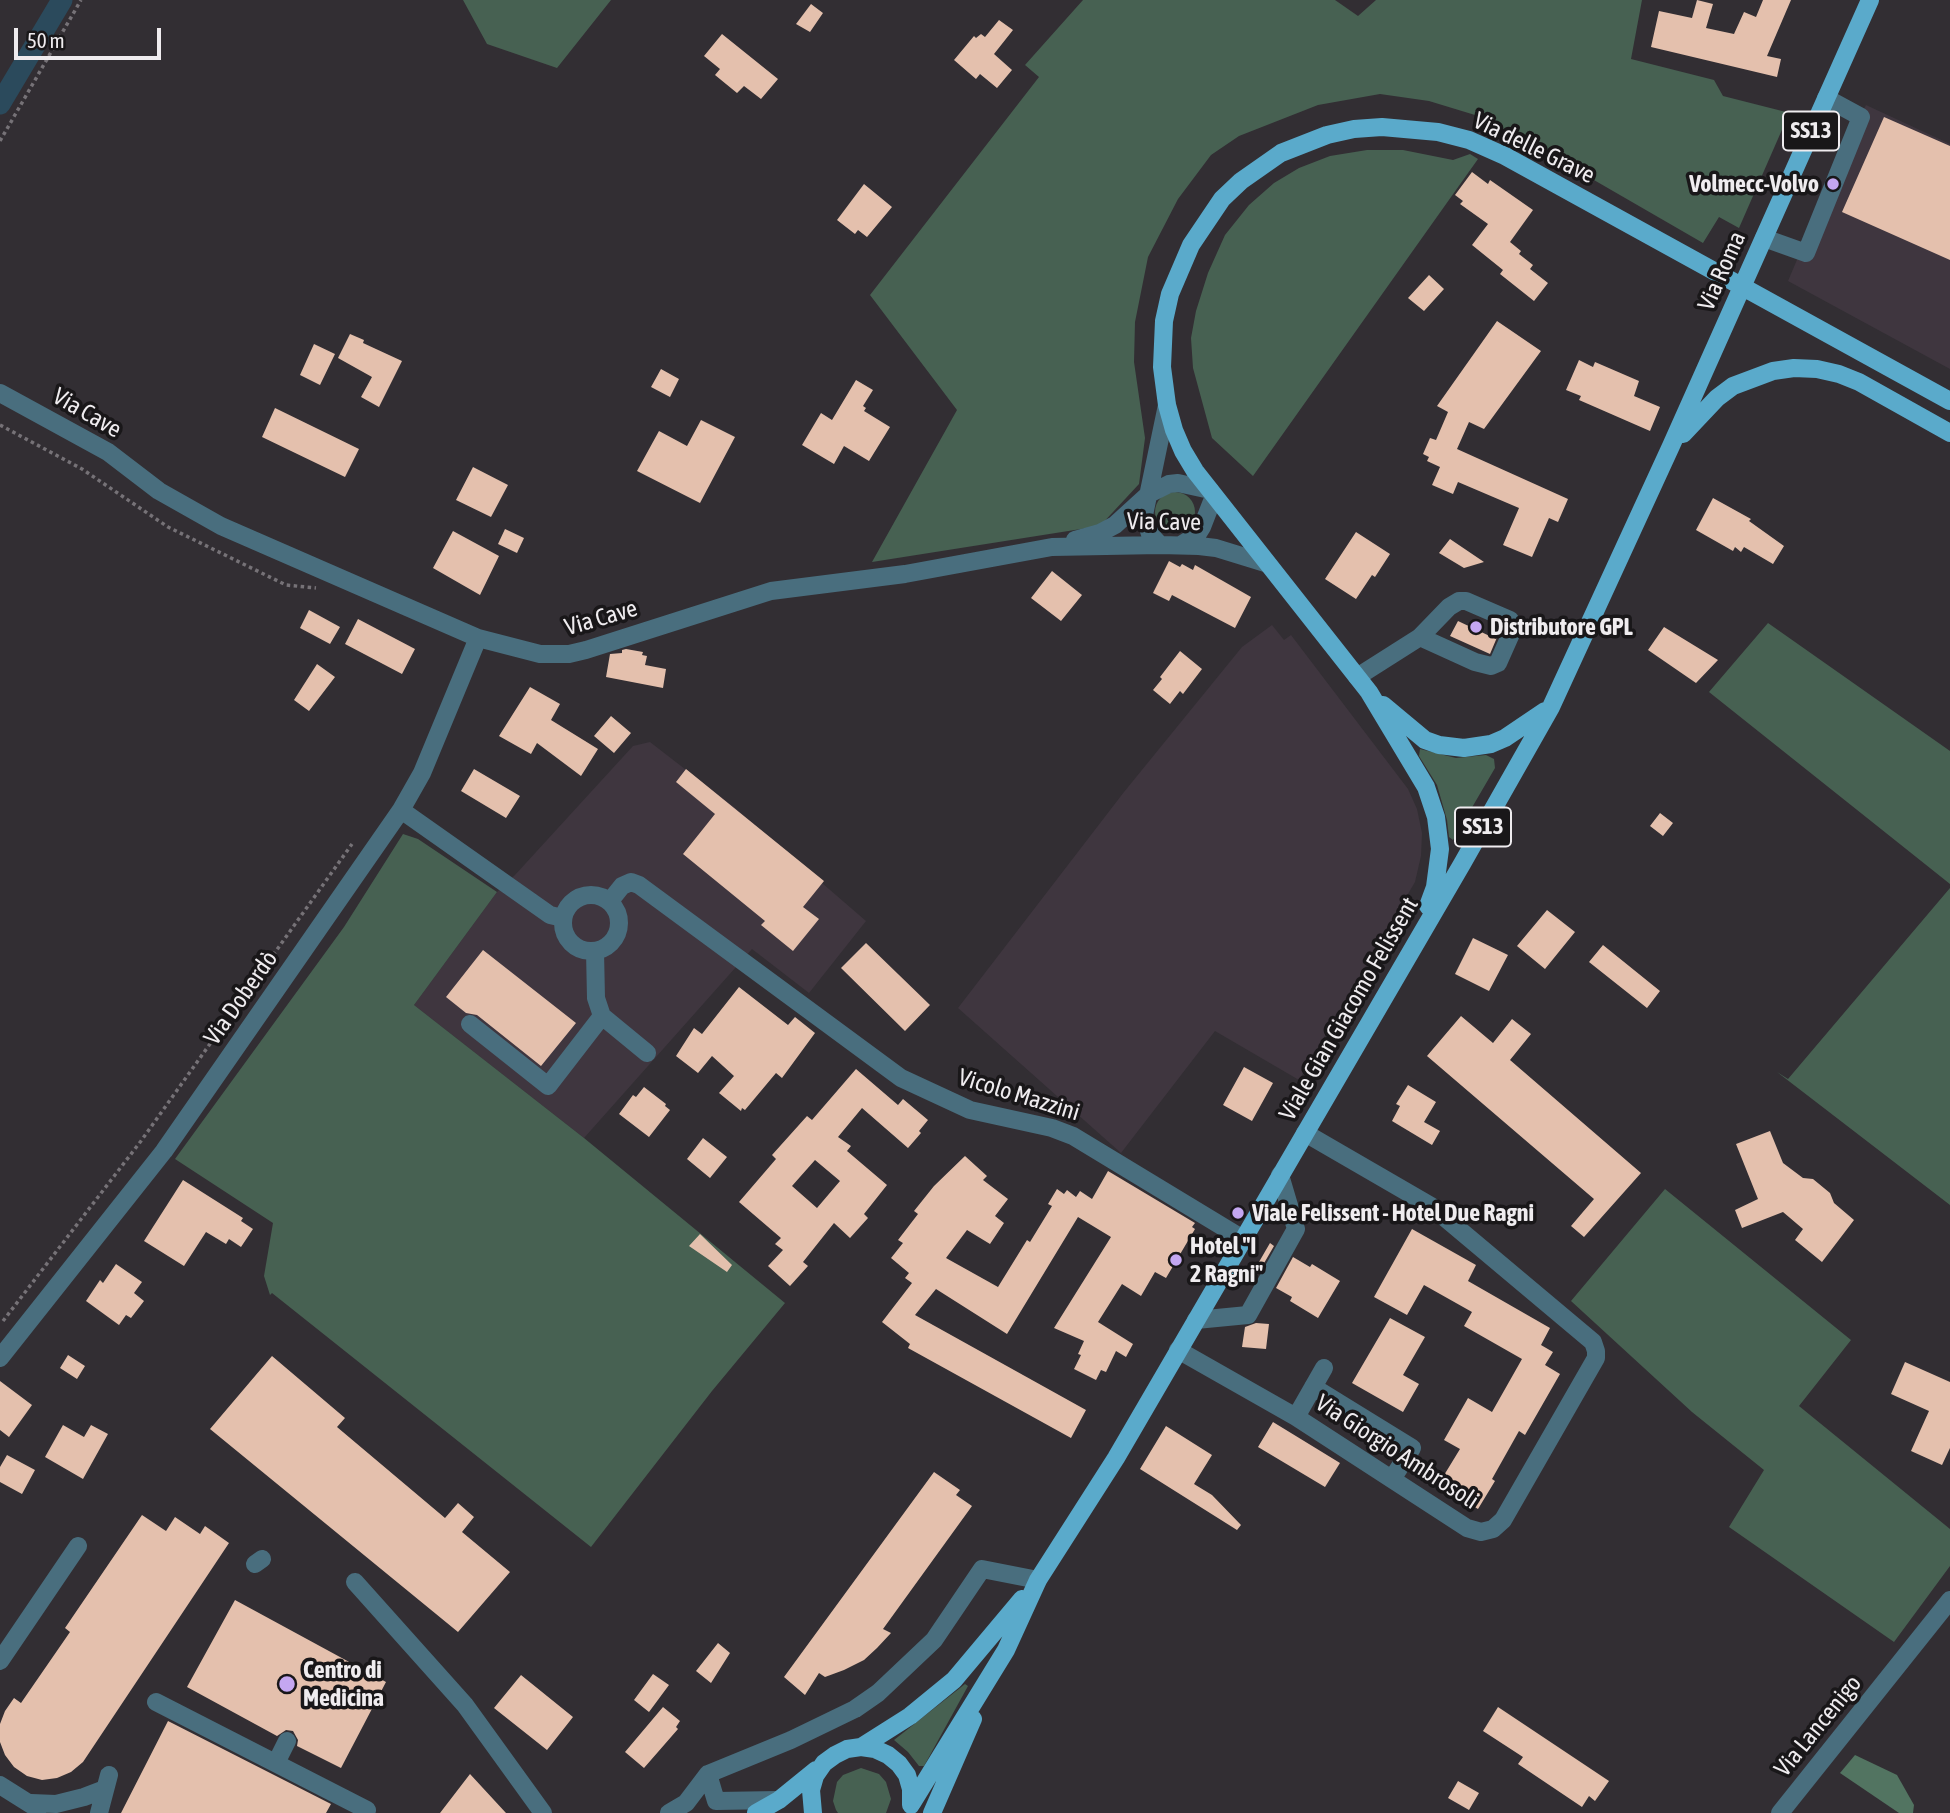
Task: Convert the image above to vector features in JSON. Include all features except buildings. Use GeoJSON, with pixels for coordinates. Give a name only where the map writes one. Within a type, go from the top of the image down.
{"type":"FeatureCollection","features":[{"type":"Feature","properties":{"kind":"main road","name":"Via Roma"},"geometry":{"type":"LineString","coordinates":[[1671,446],[1870,0]]}},
{"type":"Feature","properties":{"kind":"main road","name":"Via delle Grave"},"geometry":{"type":"LineString","coordinates":[[1413,946],[1438,873],[1439,833],[1426,787],[1369,692],[1212,493],[1183,451],[1167,405],[1162,345],[1170,294],[1191,245],[1222,199],[1260,167],[1302,143],[1354,129],[1382,127],[1438,132],[1469,140],[1505,156],[1950,401]]}},
{"type":"Feature","properties":{"kind":"main road"},"geometry":{"type":"LineString","coordinates":[[1671,446],[1704,410],[1733,386],[1753,376],[1794,368],[1817,369],[1859,382],[1950,433]]}},
{"type":"Feature","properties":{"kind":"main road","name":"Viale Gian Giacomo Felissent"},"geometry":{"type":"LineString","coordinates":[[756,1813],[779,1800],[824,1763],[848,1749],[861,1747],[910,1716],[954,1681],[1038,1580],[1116,1458],[1469,853],[1551,707],[1671,446]]}},
{"type":"Feature","properties":{"kind":"main road","name":"Via delle Grave"},"geometry":{"type":"LineString","coordinates":[[1369,692],[1425,740],[1452,747],[1477,748],[1505,738],[1551,707]]}},
{"type":"Feature","properties":{"kind":"main road","name":"Viale Gian Giacomo Felissent"},"geometry":{"type":"LineString","coordinates":[[911,1808],[1006,1650],[1038,1580]]}},
{"type":"Feature","properties":{"kind":"main road"},"geometry":{"type":"LineString","coordinates":[[932,1813],[1006,1650]]}},
{"type":"Feature","properties":{"kind":"main road","name":"Viale Gian Giacomo Felissent"},"geometry":{"type":"LineString","coordinates":[[861,1747],[888,1755],[899,1764],[907,1775],[911,1789],[911,1808]]}},
{"type":"Feature","properties":{"kind":"main road"},"geometry":{"type":"LineString","coordinates":[[813,1813],[811,1790],[815,1776],[824,1763]]}},
{"type":"Feature","properties":{"kind":"street"},"geometry":{"type":"LineString","coordinates":[[1764,237],[1806,253],[1861,117],[1826,98]]}},
{"type":"Feature","properties":{"kind":"street","name":"Via Cave"},"geometry":{"type":"LineString","coordinates":[[0,393],[108,452],[159,491],[221,526],[478,638],[531,653],[569,654],[771,591],[905,574],[1052,547],[1181,545],[1216,548],[1268,564]]}},
{"type":"Feature","properties":{"kind":"street"},"geometry":{"type":"LineString","coordinates":[[1160,545],[1146,525],[1145,506],[1167,405]]}},
{"type":"Feature","properties":{"kind":"street"},"geometry":{"type":"LineString","coordinates":[[1052,547],[1100,533],[1115,525],[1149,494],[1178,483],[1212,493],[1207,517],[1197,535],[1181,545]]}},
{"type":"Feature","properties":{"kind":"street"},"geometry":{"type":"LineString","coordinates":[[1357,677],[1420,637],[1459,601],[1466,601],[1510,620],[1514,627],[1497,663],[1491,666],[1475,662],[1420,637]]}},
{"type":"Feature","properties":{"kind":"street","name":"Via Doberdò"},"geometry":{"type":"LineString","coordinates":[[0,1358],[164,1152],[401,810],[426,763],[478,638]]}},
{"type":"Feature","properties":{"kind":"street"},"geometry":{"type":"LineString","coordinates":[[401,810],[550,915],[563,918]]}},
{"type":"Feature","properties":{"kind":"street","name":"Vicolo Mazzini"},"geometry":{"type":"LineString","coordinates":[[610,901],[622,886],[631,881],[639,884],[901,1078],[971,1110],[1052,1128],[1073,1136],[1243,1239]]}},
{"type":"Feature","properties":{"kind":"street"},"geometry":{"type":"LineString","coordinates":[[591,894],[610,901],[620,918],[620,928],[611,943],[595,951],[586,951],[570,943],[563,927],[566,908],[581,896],[591,894]]}},
{"type":"Feature","properties":{"kind":"street"},"geometry":{"type":"LineString","coordinates":[[595,951],[596,998],[601,1016],[647,1053]]}},
{"type":"Feature","properties":{"kind":"street"},"geometry":{"type":"LineString","coordinates":[[470,1024],[548,1086],[601,1016]]}},
{"type":"Feature","properties":{"kind":"street","name":"Via Giorgio Ambrosoli"},"geometry":{"type":"LineString","coordinates":[[1178,1350],[1296,1417],[1467,1528],[1481,1532],[1493,1528],[1503,1520],[1596,1358],[1593,1342],[1440,1213],[1305,1133]]}},
{"type":"Feature","properties":{"kind":"street"},"geometry":{"type":"LineString","coordinates":[[1196,1320],[1248,1315],[1296,1229],[1280,1175]]}},
{"type":"Feature","properties":{"kind":"street"},"geometry":{"type":"LineString","coordinates":[[1296,1417],[1324,1368]]}},
{"type":"Feature","properties":{"kind":"street"},"geometry":{"type":"LineString","coordinates":[[1313,1387],[1412,1448],[1392,1479]]}},
{"type":"Feature","properties":{"kind":"street"},"geometry":{"type":"LineString","coordinates":[[0,1661],[78,1546]]}},
{"type":"Feature","properties":{"kind":"street"},"geometry":{"type":"LineString","coordinates":[[669,1813],[686,1803],[708,1774],[855,1709],[878,1693],[933,1640],[982,1569],[1038,1580]]}},
{"type":"Feature","properties":{"kind":"street"},"geometry":{"type":"LineString","coordinates":[[355,1582],[465,1705],[542,1813]]}},
{"type":"Feature","properties":{"kind":"street","name":"Via Lancenigo"},"geometry":{"type":"LineString","coordinates":[[1780,1813],[1950,1600]]}},
{"type":"Feature","properties":{"kind":"street"},"geometry":{"type":"LineString","coordinates":[[156,1702],[368,1810]]}},
{"type":"Feature","properties":{"kind":"street"},"geometry":{"type":"LineString","coordinates":[[276,1763],[288,1741]]}},
{"type":"Feature","properties":{"kind":"street"},"geometry":{"type":"LineString","coordinates":[[708,1774],[716,1801],[779,1800]]}},
{"type":"Feature","properties":{"kind":"street"},"geometry":{"type":"LineString","coordinates":[[0,1785],[37,1808],[84,1797],[107,1782],[99,1813]]}},
{"type":"Feature","properties":{"kind":"path"},"geometry":{"type":"LineString","coordinates":[[0,141],[81,0]]}},
{"type":"Feature","properties":{"kind":"path"},"geometry":{"type":"LineString","coordinates":[[0,425],[82,469],[168,527],[286,585],[318,588]]}},
{"type":"Feature","properties":{"kind":"path"},"geometry":{"type":"LineString","coordinates":[[0,1325],[141,1141],[357,837]]}},
{"type":"Feature","properties":{"kind":"shaded area"},"geometry":{"type":"Polygon","coordinates":[[[1866,105],[1950,144],[1950,369],[1788,281],[1847,142],[1866,105]]]}},
{"type":"Feature","properties":{"kind":"shaded area"},"geometry":{"type":"Polygon","coordinates":[[[1272,625],[1284,640],[1291,635],[1408,789],[1417,809],[1422,833],[1421,856],[1415,882],[1299,1080],[1215,1031],[1121,1153],[958,1008],[1124,792],[1242,647],[1272,625]]]}},
{"type":"Feature","properties":{"kind":"shaded area"},"geometry":{"type":"Polygon","coordinates":[[[650,742],[734,807],[866,921],[809,993],[752,949],[584,1138],[414,1005],[497,892],[633,746],[650,742]]]}},
{"type":"Feature","properties":{"kind":"green space"},"geometry":{"type":"Polygon","coordinates":[[[463,0],[611,0],[557,68],[487,44],[463,0]]]}},
{"type":"Feature","properties":{"kind":"green space"},"geometry":{"type":"Polygon","coordinates":[[[1083,0],[1335,0],[1358,16],[1376,0],[1642,0],[1631,59],[1714,80],[1723,96],[1786,112],[1788,116],[1739,228],[1719,217],[1703,243],[1516,135],[1475,115],[1429,101],[1380,94],[1318,105],[1239,136],[1211,155],[1178,199],[1148,257],[1135,322],[1134,362],[1145,438],[1139,484],[1100,526],[872,562],[957,410],[870,295],[1039,77],[1025,65],[1083,0]]]}},
{"type":"Feature","properties":{"kind":"green space"},"geometry":{"type":"Polygon","coordinates":[[[1367,150],[1403,150],[1453,160],[1470,154],[1478,159],[1253,476],[1212,438],[1193,368],[1191,338],[1208,273],[1225,235],[1249,205],[1274,183],[1299,168],[1330,156],[1367,150]]]}},
{"type":"Feature","properties":{"kind":"green space"},"geometry":{"type":"Polygon","coordinates":[[[1175,492],[1183,493],[1189,498],[1194,504],[1194,520],[1189,526],[1183,531],[1175,532],[1167,531],[1161,526],[1156,520],[1155,512],[1156,504],[1161,498],[1167,493],[1175,492]]]}},
{"type":"Feature","properties":{"kind":"green space"},"geometry":{"type":"Polygon","coordinates":[[[1768,623],[1950,751],[1950,884],[1709,692],[1768,623]]]}},
{"type":"Feature","properties":{"kind":"green space"},"geometry":{"type":"Polygon","coordinates":[[[1420,749],[1456,758],[1486,755],[1494,759],[1495,768],[1453,840],[1449,837],[1437,785],[1419,756],[1420,749]]]}},
{"type":"Feature","properties":{"kind":"green space"},"geometry":{"type":"Polygon","coordinates":[[[403,834],[418,839],[497,892],[414,1005],[584,1138],[785,1303],[712,1391],[591,1547],[272,1293],[270,1295],[264,1276],[273,1223],[175,1159],[344,927],[403,834]]]}},
{"type":"Feature","properties":{"kind":"green space"},"geometry":{"type":"Polygon","coordinates":[[[1950,888],[1950,1205],[1777,1072],[1788,1079],[1950,888]]]}},
{"type":"Feature","properties":{"kind":"green space"},"geometry":{"type":"Polygon","coordinates":[[[1665,1189],[1851,1340],[1799,1406],[1950,1529],[1950,1566],[1894,1642],[1729,1527],[1764,1470],[1692,1412],[1571,1301],[1665,1189]]]}},
{"type":"Feature","properties":{"kind":"green space"},"geometry":{"type":"Polygon","coordinates":[[[965,1684],[968,1686],[924,1766],[919,1766],[894,1740],[965,1684]]]}},
{"type":"Feature","properties":{"kind":"green space"},"geometry":{"type":"Polygon","coordinates":[[[1855,1755],[1897,1775],[1914,1805],[1913,1813],[1899,1813],[1840,1773],[1855,1755]]]}},
{"type":"Feature","properties":{"kind":"green space"},"geometry":{"type":"Polygon","coordinates":[[[861,1768],[879,1774],[886,1782],[891,1799],[886,1813],[838,1813],[836,1810],[833,1801],[837,1782],[843,1775],[861,1768]]]}},
{"type":"Feature","properties":{"kind":"waterway"},"geometry":{"type":"LineString","coordinates":[[0,104],[62,0]]}},
{"type":"Feature","properties":{"kind":"place","name":"Volmecc-Volvo"},"geometry":{"type":"Point","coordinates":[1833,184]}},
{"type":"Feature","properties":{"kind":"place","name":"Distributore GPL"},"geometry":{"type":"Point","coordinates":[1476,627]}},
{"type":"Feature","properties":{"kind":"place","name":"Viale Felissent - Hotel Due Ragni"},"geometry":{"type":"Point","coordinates":[1238,1213]}},
{"type":"Feature","properties":{"kind":"place","name":"Hotel \"I 2 Ragni\""},"geometry":{"type":"Point","coordinates":[1176,1260]}},
{"type":"Feature","properties":{"kind":"place","name":"Centro di Medicina"},"geometry":{"type":"Point","coordinates":[287,1684]}}]}
